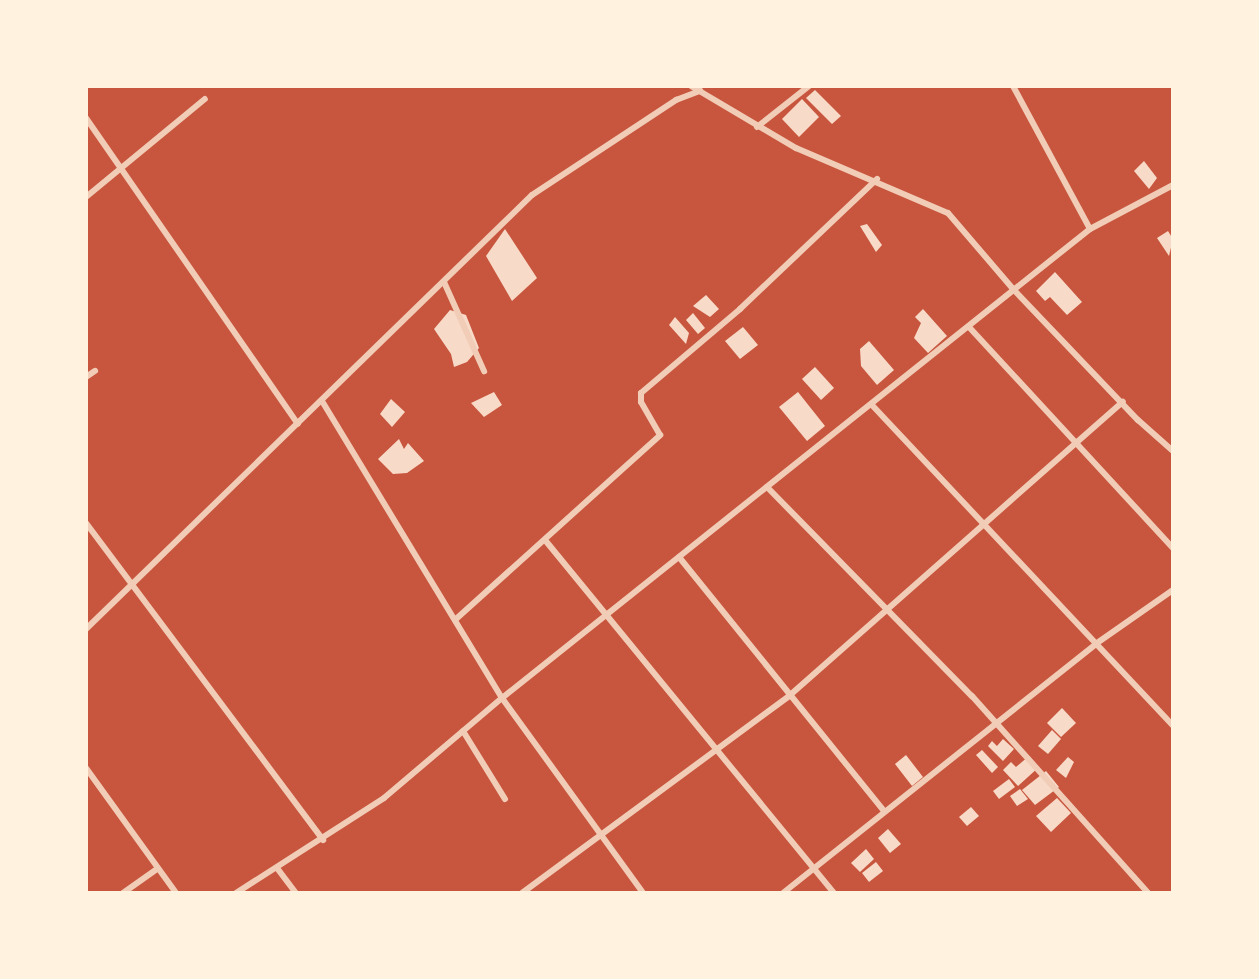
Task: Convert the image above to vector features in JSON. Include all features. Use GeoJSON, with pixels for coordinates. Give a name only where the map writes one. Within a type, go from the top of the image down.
{"type":"FeatureCollection","features":[{"type":"Feature","properties":{"kind":"street"},"geometry":{"type":"LineString","coordinates":[[691,86],[757,127],[808,153],[877,179],[953,216],[1014,290],[1122,403],[1173,451]]}},
{"type":"Feature","properties":{"kind":"street"},"geometry":{"type":"LineString","coordinates":[[757,127],[809,86]]}},
{"type":"Feature","properties":{"kind":"street"},"geometry":{"type":"LineString","coordinates":[[1013,86],[1090,229]]}},
{"type":"Feature","properties":{"kind":"street"},"geometry":{"type":"LineString","coordinates":[[86,629],[532,195],[567,168],[676,100],[700,91]]}},
{"type":"Feature","properties":{"kind":"street"},"geometry":{"type":"LineString","coordinates":[[86,197],[205,99]]}},
{"type":"Feature","properties":{"kind":"street"},"geometry":{"type":"LineString","coordinates":[[86,118],[298,424]]}},
{"type":"Feature","properties":{"kind":"street"},"geometry":{"type":"LineString","coordinates":[[456,619],[660,435],[641,402],[641,393],[740,309],[877,179]]}},
{"type":"Feature","properties":{"kind":"street"},"geometry":{"type":"LineString","coordinates":[[236,893],[323,840],[384,798],[502,698],[1090,229],[1172,188]]}},
{"type":"Feature","properties":{"kind":"street"},"geometry":{"type":"LineString","coordinates":[[444,282],[484,371]]}},
{"type":"Feature","properties":{"kind":"street"},"geometry":{"type":"LineString","coordinates":[[969,327],[1075,446],[1173,548]]}},
{"type":"Feature","properties":{"kind":"street"},"geometry":{"type":"LineString","coordinates":[[86,377],[95,371]]}},
{"type":"Feature","properties":{"kind":"street"},"geometry":{"type":"LineString","coordinates":[[322,401],[502,698],[643,893]]}},
{"type":"Feature","properties":{"kind":"street"},"geometry":{"type":"LineString","coordinates":[[522,893],[716,754],[789,696],[888,613],[1122,403]]}},
{"type":"Feature","properties":{"kind":"street"},"geometry":{"type":"LineString","coordinates":[[871,404],[1173,726]]}},
{"type":"Feature","properties":{"kind":"street"},"geometry":{"type":"LineString","coordinates":[[767,487],[997,724],[1148,893]]}},
{"type":"Feature","properties":{"kind":"street"},"geometry":{"type":"LineString","coordinates":[[86,523],[323,840]]}},
{"type":"Feature","properties":{"kind":"street"},"geometry":{"type":"LineString","coordinates":[[545,540],[716,754],[834,893]]}},
{"type":"Feature","properties":{"kind":"street"},"geometry":{"type":"LineString","coordinates":[[679,556],[884,811]]}},
{"type":"Feature","properties":{"kind":"street"},"geometry":{"type":"LineString","coordinates":[[783,893],[1097,643],[1173,590]]}},
{"type":"Feature","properties":{"kind":"street"},"geometry":{"type":"LineString","coordinates":[[463,731],[505,799]]}},
{"type":"Feature","properties":{"kind":"street"},"geometry":{"type":"LineString","coordinates":[[86,768],[176,893]]}},
{"type":"Feature","properties":{"kind":"street"},"geometry":{"type":"LineString","coordinates":[[277,868],[296,893]]}},
{"type":"Feature","properties":{"kind":"street"},"geometry":{"type":"LineString","coordinates":[[123,893],[157,869]]}},
{"type":"Feature","properties":{"kind":"building"},"geometry":{"type":"Polygon","coordinates":[[[815,90],[841,116],[832,124],[806,98],[815,90]]]}},
{"type":"Feature","properties":{"kind":"building"},"geometry":{"type":"Polygon","coordinates":[[[802,99],[819,117],[799,137],[782,119],[802,99]]]}},
{"type":"Feature","properties":{"kind":"building"},"geometry":{"type":"Polygon","coordinates":[[[1144,161],[1157,178],[1149,189],[1134,171],[1144,161]]]}},
{"type":"Feature","properties":{"kind":"building"},"geometry":{"type":"Polygon","coordinates":[[[867,224],[882,245],[876,252],[860,226],[867,224]]]}},
{"type":"Feature","properties":{"kind":"building"},"geometry":{"type":"Polygon","coordinates":[[[505,229],[537,278],[512,301],[486,256],[505,229]]]}},
{"type":"Feature","properties":{"kind":"building"},"geometry":{"type":"Polygon","coordinates":[[[1168,231],[1173,239],[1169,256],[1157,238],[1168,231]]]}},
{"type":"Feature","properties":{"kind":"building"},"geometry":{"type":"Polygon","coordinates":[[[1055,272],[1082,302],[1067,315],[1050,297],[1045,301],[1036,291],[1055,272]]]}},
{"type":"Feature","properties":{"kind":"building"},"geometry":{"type":"Polygon","coordinates":[[[706,295],[719,309],[710,317],[693,306],[706,295]]]}},
{"type":"Feature","properties":{"kind":"building"},"geometry":{"type":"Polygon","coordinates":[[[923,309],[947,336],[928,353],[914,338],[921,323],[915,317],[923,309]]]}},
{"type":"Feature","properties":{"kind":"building"},"geometry":{"type":"Polygon","coordinates":[[[450,310],[466,315],[479,348],[467,362],[454,367],[451,354],[434,329],[450,310]]]}},
{"type":"Feature","properties":{"kind":"building"},"geometry":{"type":"Polygon","coordinates":[[[693,313],[705,328],[698,334],[686,320],[693,313]]]}},
{"type":"Feature","properties":{"kind":"building"},"geometry":{"type":"Polygon","coordinates":[[[675,317],[689,333],[686,344],[669,325],[675,317]]]}},
{"type":"Feature","properties":{"kind":"building"},"geometry":{"type":"Polygon","coordinates":[[[743,327],[758,345],[740,359],[725,341],[743,327]]]}},
{"type":"Feature","properties":{"kind":"building"},"geometry":{"type":"Polygon","coordinates":[[[869,341],[894,370],[877,385],[861,366],[860,349],[869,341]]]}},
{"type":"Feature","properties":{"kind":"building"},"geometry":{"type":"Polygon","coordinates":[[[815,367],[834,388],[821,400],[802,379],[815,367]]]}},
{"type":"Feature","properties":{"kind":"building"},"geometry":{"type":"Polygon","coordinates":[[[494,392],[502,405],[484,417],[471,403],[494,392]]]}},
{"type":"Feature","properties":{"kind":"building"},"geometry":{"type":"Polygon","coordinates":[[[798,392],[825,426],[807,441],[779,407],[798,392]]]}},
{"type":"Feature","properties":{"kind":"building"},"geometry":{"type":"Polygon","coordinates":[[[391,399],[405,412],[392,427],[380,414],[391,399]]]}},
{"type":"Feature","properties":{"kind":"building"},"geometry":{"type":"Polygon","coordinates":[[[399,439],[404,449],[408,443],[424,461],[407,473],[393,474],[378,459],[399,439]]]}},
{"type":"Feature","properties":{"kind":"building"},"geometry":{"type":"Polygon","coordinates":[[[1062,708],[1076,723],[1061,737],[1047,723],[1062,708]]]}},
{"type":"Feature","properties":{"kind":"building"},"geometry":{"type":"Polygon","coordinates":[[[1052,730],[1061,739],[1048,754],[1038,746],[1052,730]]]}},
{"type":"Feature","properties":{"kind":"building"},"geometry":{"type":"Polygon","coordinates":[[[1003,739],[1014,749],[1003,761],[988,746],[992,741],[997,746],[1003,739]]]}},
{"type":"Feature","properties":{"kind":"building"},"geometry":{"type":"Polygon","coordinates":[[[982,750],[998,767],[992,773],[976,755],[982,750]]]}},
{"type":"Feature","properties":{"kind":"building"},"geometry":{"type":"Polygon","coordinates":[[[906,755],[923,777],[912,786],[895,764],[906,755]]]}},
{"type":"Feature","properties":{"kind":"building"},"geometry":{"type":"Polygon","coordinates":[[[1029,756],[1039,767],[1018,786],[1003,770],[1011,762],[1016,767],[1029,756]]]}},
{"type":"Feature","properties":{"kind":"building"},"geometry":{"type":"Polygon","coordinates":[[[1068,757],[1074,762],[1066,778],[1056,770],[1068,757]]]}},
{"type":"Feature","properties":{"kind":"building"},"geometry":{"type":"Polygon","coordinates":[[[1046,771],[1059,787],[1035,805],[1022,790],[1046,771]]]}},
{"type":"Feature","properties":{"kind":"building"},"geometry":{"type":"Polygon","coordinates":[[[1009,779],[1015,787],[999,799],[993,791],[1009,779]]]}},
{"type":"Feature","properties":{"kind":"building"},"geometry":{"type":"Polygon","coordinates":[[[1020,789],[1028,799],[1017,806],[1010,796],[1020,789]]]}},
{"type":"Feature","properties":{"kind":"building"},"geometry":{"type":"Polygon","coordinates":[[[1057,798],[1071,813],[1051,832],[1036,816],[1057,798]]]}},
{"type":"Feature","properties":{"kind":"building"},"geometry":{"type":"Polygon","coordinates":[[[971,807],[979,816],[967,826],[959,817],[971,807]]]}},
{"type":"Feature","properties":{"kind":"building"},"geometry":{"type":"Polygon","coordinates":[[[888,829],[901,844],[890,853],[878,838],[888,829]]]}},
{"type":"Feature","properties":{"kind":"building"},"geometry":{"type":"Polygon","coordinates":[[[866,849],[874,859],[860,872],[851,863],[866,849]]]}},
{"type":"Feature","properties":{"kind":"building"},"geometry":{"type":"Polygon","coordinates":[[[876,862],[883,871],[869,882],[862,873],[876,862]]]}}]}
